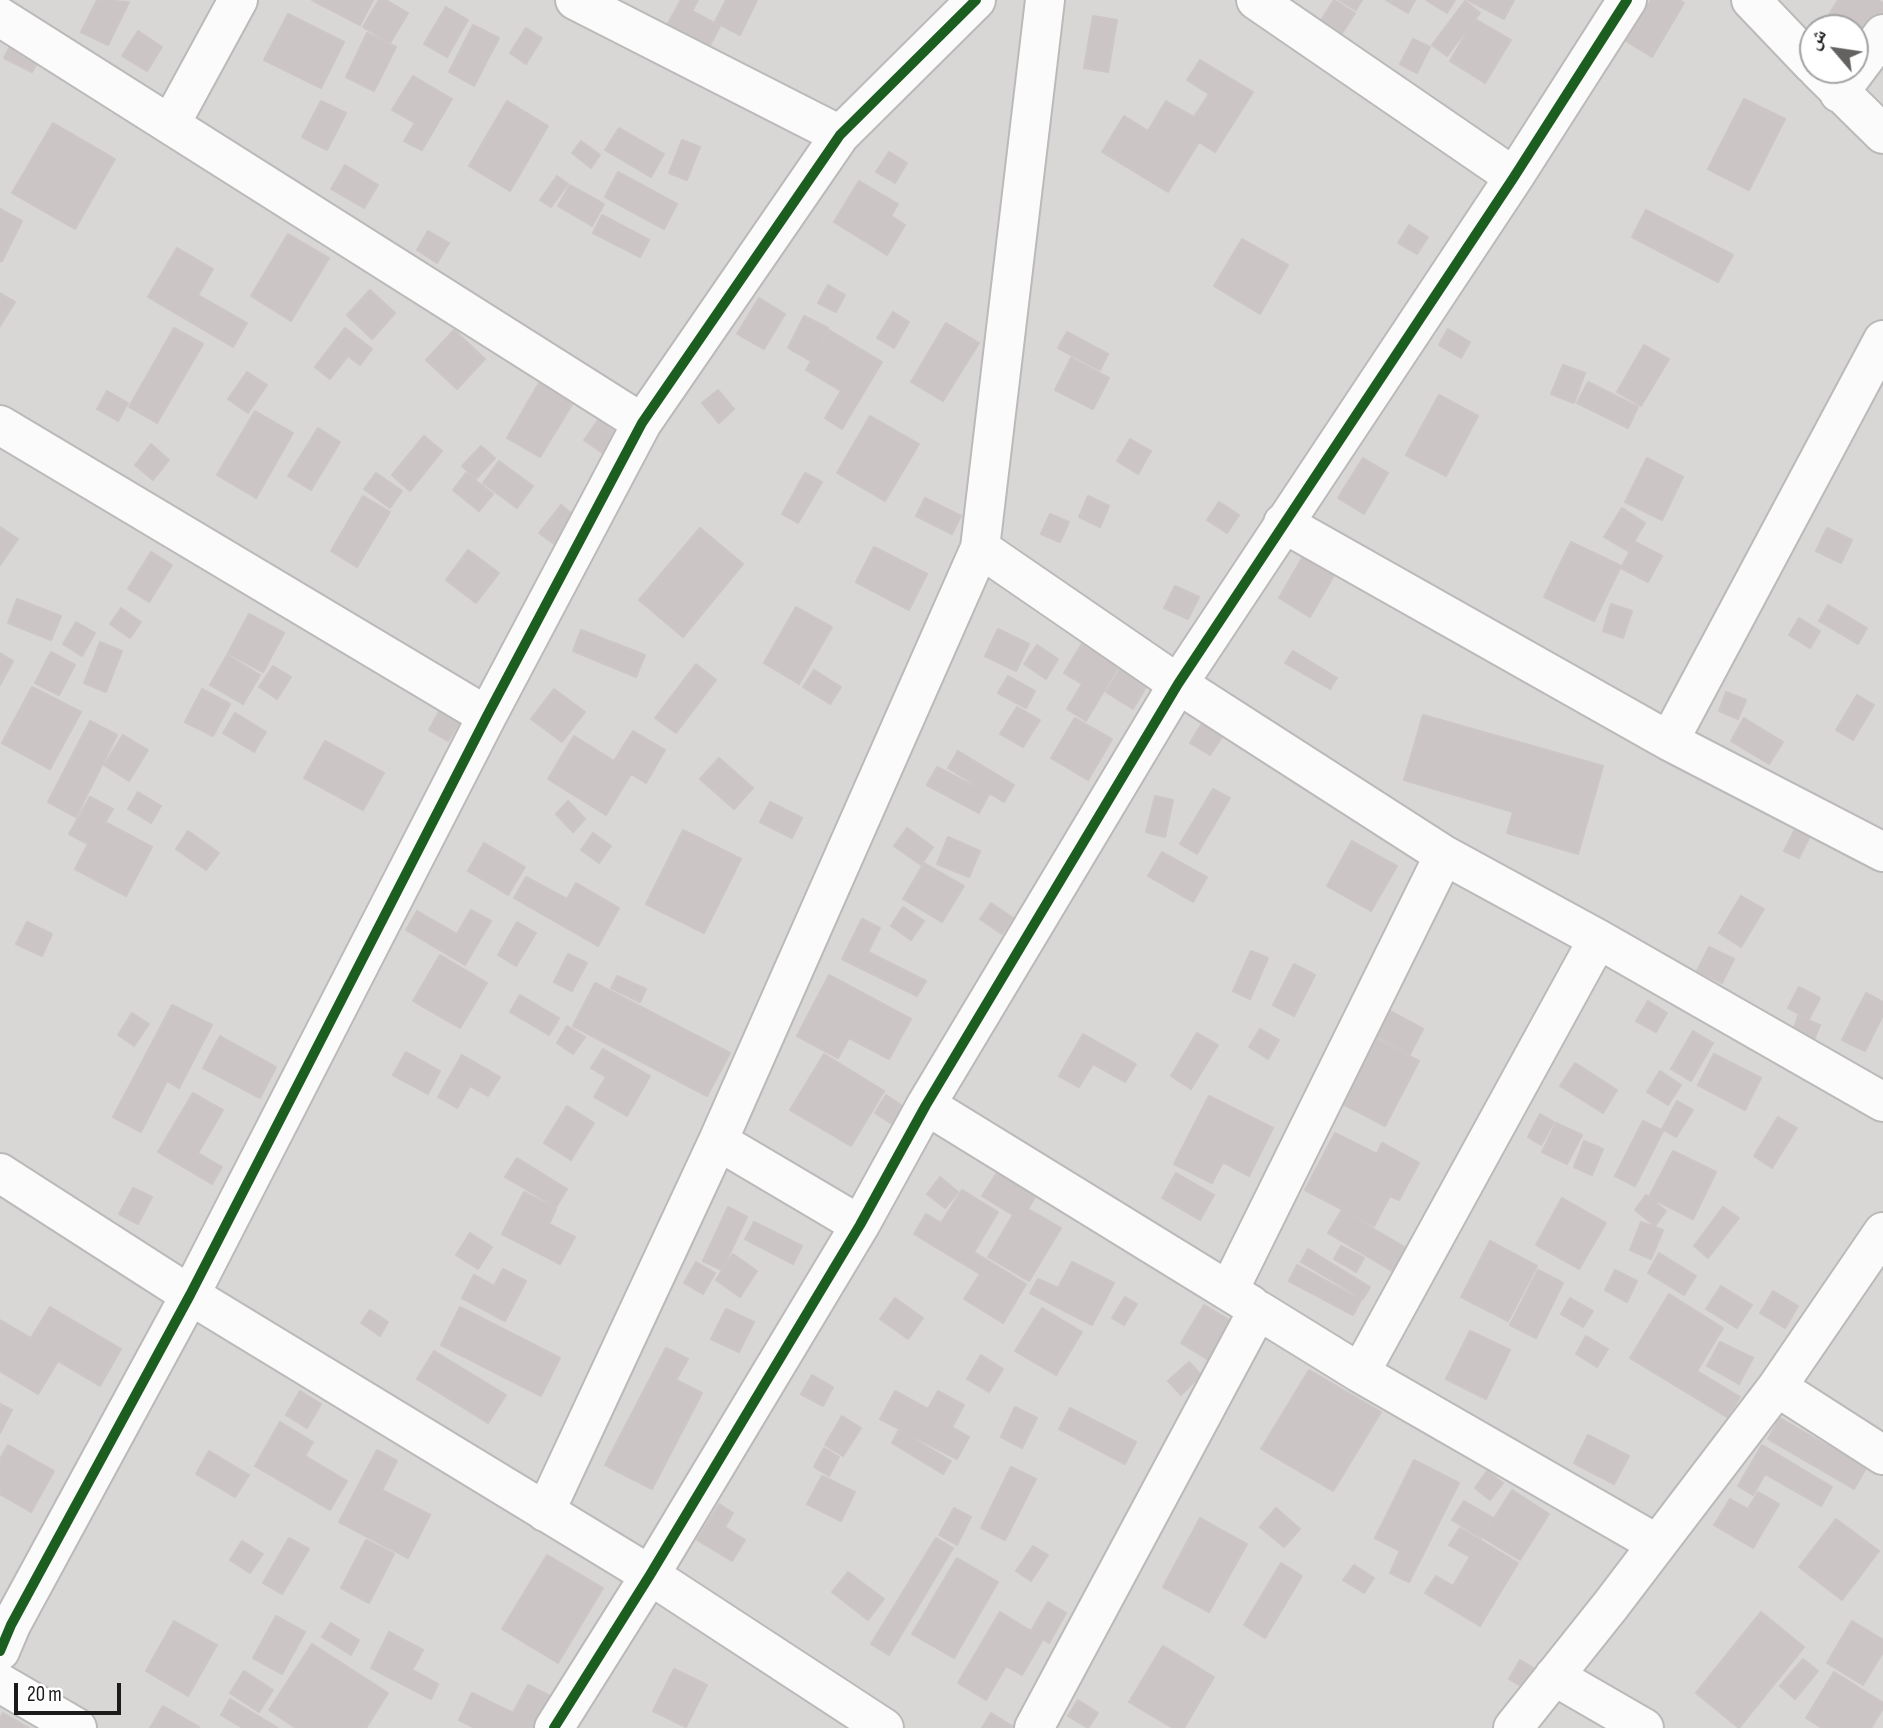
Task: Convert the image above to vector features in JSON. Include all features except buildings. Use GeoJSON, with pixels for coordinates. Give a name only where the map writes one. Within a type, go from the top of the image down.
{"type":"FeatureCollection","features":[{"type":"Feature","properties":{"kind":"street"},"geometry":{"type":"LineString","coordinates":[[171,123],[238,0]]}},
{"type":"Feature","properties":{"kind":"street"},"geometry":{"type":"LineString","coordinates":[[575,0],[840,135]]}},
{"type":"Feature","properties":{"kind":"street"},"geometry":{"type":"LineString","coordinates":[[4,1632],[190,1295],[487,716],[642,423],[840,135],[976,0]]}},
{"type":"Feature","properties":{"kind":"street"},"geometry":{"type":"LineString","coordinates":[[545,1512],[718,1141],[981,548],[1045,0]]}},
{"type":"Feature","properties":{"kind":"street"},"geometry":{"type":"LineString","coordinates":[[1256,0],[1514,177]]}},
{"type":"Feature","properties":{"kind":"street"},"geometry":{"type":"LineString","coordinates":[[554,1728],[650,1575],[860,1225],[926,1105],[1178,684],[1514,177],[1627,0]]}},
{"type":"Feature","properties":{"kind":"street"},"geometry":{"type":"LineString","coordinates":[[1751,0],[1799,50]]}},
{"type":"Feature","properties":{"kind":"street"},"geometry":{"type":"LineString","coordinates":[[0,17],[642,423]]}},
{"type":"Feature","properties":{"kind":"street"},"geometry":{"type":"LineString","coordinates":[[1869,46],[1883,34]]}},
{"type":"Feature","properties":{"kind":"street"},"geometry":{"type":"LineString","coordinates":[[1831,84],[1883,134]]}},
{"type":"Feature","properties":{"kind":"street"},"geometry":{"type":"LineString","coordinates":[[1669,741],[1883,340]]}},
{"type":"Feature","properties":{"kind":"street"},"geometry":{"type":"LineString","coordinates":[[0,425],[487,716]]}},
{"type":"Feature","properties":{"kind":"street"},"geometry":{"type":"LineString","coordinates":[[1283,523],[1669,741],[1883,852]]}},
{"type":"Feature","properties":{"kind":"street"},"geometry":{"type":"LineString","coordinates":[[981,548],[1178,684],[1444,855],[1598,939],[1883,1102]]}},
{"type":"Feature","properties":{"kind":"street"},"geometry":{"type":"LineString","coordinates":[[1034,1728],[1244,1300],[1444,855]]}},
{"type":"Feature","properties":{"kind":"street"},"geometry":{"type":"LineString","coordinates":[[1360,1373],[1598,939]]}},
{"type":"Feature","properties":{"kind":"street"},"geometry":{"type":"LineString","coordinates":[[926,1105],[1360,1373],[1657,1544]]}},
{"type":"Feature","properties":{"kind":"street"},"geometry":{"type":"LineString","coordinates":[[718,1141],[860,1225]]}},
{"type":"Feature","properties":{"kind":"street"},"geometry":{"type":"LineString","coordinates":[[0,1173],[190,1295],[650,1575],[884,1728]]}},
{"type":"Feature","properties":{"kind":"street"},"geometry":{"type":"LineString","coordinates":[[1513,1728],[1777,1387],[1883,1233]]}},
{"type":"Feature","properties":{"kind":"street"},"geometry":{"type":"LineString","coordinates":[[1777,1387],[1883,1455]]}},
{"type":"Feature","properties":{"kind":"street"},"geometry":{"type":"LineString","coordinates":[[1554,1676],[1644,1728]]}},
{"type":"Feature","properties":{"kind":"street"},"geometry":{"type":"LineString","coordinates":[[0,1683],[77,1728]]}},
{"type":"Feature","properties":{"kind":"shaded area"},"geometry":{"type":"Polygon","coordinates":[[[0,0],[1883,0],[1883,1728],[0,1728],[0,0]]]}},
{"type":"Feature","properties":{"kind":"cycle path"},"geometry":{"type":"LineString","coordinates":[[0,1651],[11,1625],[190,1295],[487,716],[642,423],[840,135],[976,0]]}},
{"type":"Feature","properties":{"kind":"cycle path"},"geometry":{"type":"LineString","coordinates":[[554,1728],[650,1575],[860,1225],[926,1105],[1178,684],[1514,177],[1627,0]]}}]}
